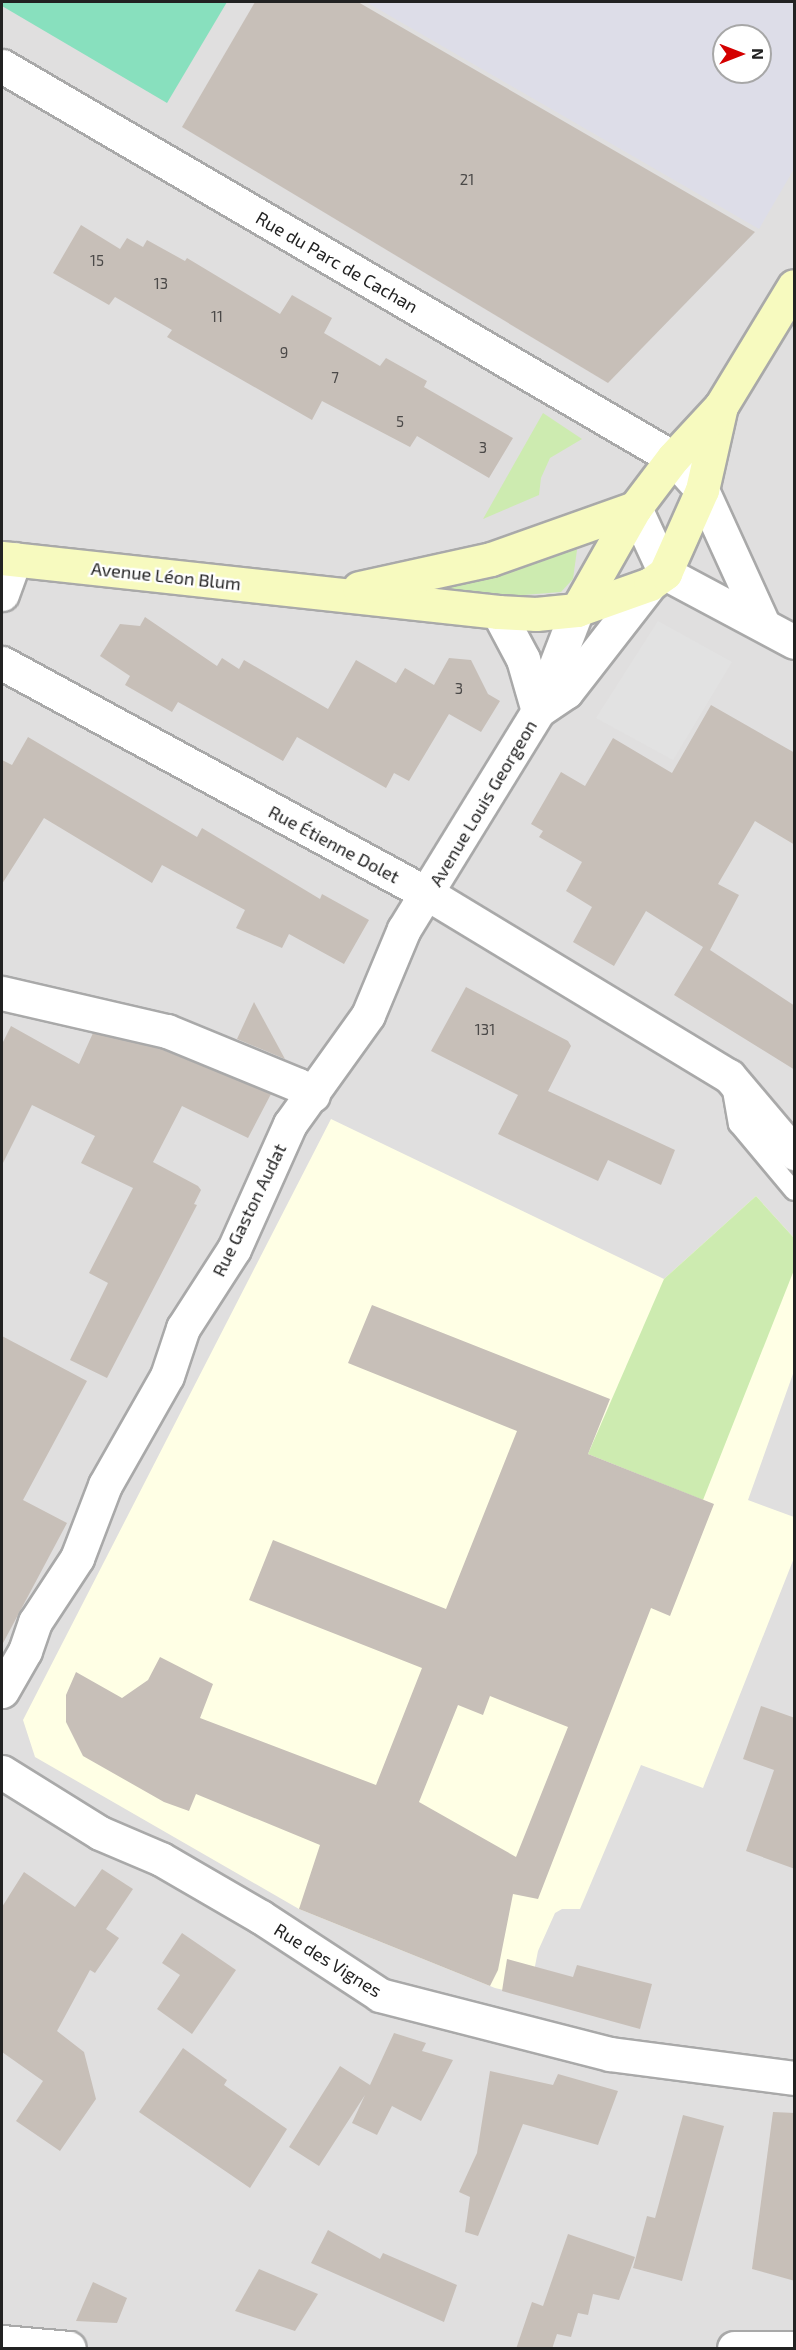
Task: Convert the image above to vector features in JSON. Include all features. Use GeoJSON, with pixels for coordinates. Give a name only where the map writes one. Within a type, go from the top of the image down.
{"type":"FeatureCollection","features":[{"type":"Feature","properties":{"kind":"main road","name":"Avenue Louis Georgeon"},"geometry":{"type":"LineString","coordinates":[[577,610],[635,508],[673,458],[721,406],[795,286]]}},
{"type":"Feature","properties":{"kind":"main road","name":"Avenue Louis Georgeon"},"geometry":{"type":"LineString","coordinates":[[658,579],[702,490],[721,406]]}},
{"type":"Feature","properties":{"kind":"main road","name":"Avenue Léon Blum"},"geometry":{"type":"LineString","coordinates":[[331,594],[491,559],[635,508]]}},
{"type":"Feature","properties":{"kind":"main road","name":"Avenue Léon Blum"},"geometry":{"type":"LineString","coordinates":[[8,558],[498,612],[536,614],[577,610]]}},
{"type":"Feature","properties":{"kind":"main road"},"geometry":{"type":"LineString","coordinates":[[577,610],[658,579]]}},
{"type":"Feature","properties":{"kind":"street","name":"Rue du Parc de Cachan"},"geometry":{"type":"LineString","coordinates":[[2,66],[673,458],[702,490],[763,624]]}},
{"type":"Feature","properties":{"kind":"street"},"geometry":{"type":"LineString","coordinates":[[635,508],[658,579],[763,624],[795,642]]}},
{"type":"Feature","properties":{"kind":"street"},"geometry":{"type":"LineString","coordinates":[[2,594],[8,558]]}},
{"type":"Feature","properties":{"kind":"street","name":"Avenue Louis Georgeon"},"geometry":{"type":"LineString","coordinates":[[538,711],[566,692],[658,579]]}},
{"type":"Feature","properties":{"kind":"street","name":"Avenue Louis Georgeon"},"geometry":{"type":"LineString","coordinates":[[428,894],[538,711],[577,610]]}},
{"type":"Feature","properties":{"kind":"street","name":"Avenue Louis Georgeon"},"geometry":{"type":"LineString","coordinates":[[498,612],[523,659],[538,711]]}},
{"type":"Feature","properties":{"kind":"street","name":"Rue Étienne Dolet"},"geometry":{"type":"LineString","coordinates":[[2,663],[428,894],[729,1076],[795,1153]]}},
{"type":"Feature","properties":{"kind":"street","name":"Rue Gaston Audat"},"geometry":{"type":"LineString","coordinates":[[2,1690],[26,1651],[35,1622],[77,1558],[105,1485],[167,1376],[183,1328],[225,1267],[290,1125],[368,1015],[404,929],[428,894]]}},
{"type":"Feature","properties":{"kind":"street"},"geometry":{"type":"LineString","coordinates":[[2,993],[167,1031],[298,1085],[313,1095]]}},
{"type":"Feature","properties":{"kind":"street","name":"Rue des Vignes"},"geometry":{"type":"LineString","coordinates":[[2,1772],[100,1833],[161,1859],[261,1917],[380,1995],[610,2054],[795,2078]]}},
{"type":"Feature","properties":{"kind":"street"},"geometry":{"type":"LineString","coordinates":[[2,2342],[69,2349]]}},
{"type":"Feature","properties":{"kind":"street"},"geometry":{"type":"LineString","coordinates":[[734,2349],[795,2348]]}},
{"type":"Feature","properties":{"kind":"lane"},"geometry":{"type":"LineString","coordinates":[[729,1076],[738,1124],[795,1191]]}},
{"type":"Feature","properties":{"kind":"shaded area"},"geometry":{"type":"Polygon","coordinates":[[[2,2],[794,2],[794,2348],[2,2348],[2,2]]]}},
{"type":"Feature","properties":{"kind":"shaded area"},"geometry":{"type":"Polygon","coordinates":[[[366,2],[794,2],[794,169],[759,229],[366,2]]]}},
{"type":"Feature","properties":{"kind":"shaded area"},"geometry":{"type":"Polygon","coordinates":[[[658,621],[732,662],[673,760],[596,718],[658,621]]]}},
{"type":"Feature","properties":{"kind":"shaded area"},"geometry":{"type":"Polygon","coordinates":[[[331,1119],[664,1279],[756,1196],[794,1238],[794,1371],[748,1500],[794,1517],[794,1558],[703,1788],[641,1765],[580,1909],[562,1909],[555,1913],[538,1951],[529,1996],[495,1988],[299,1909],[35,1757],[23,1720],[331,1119]]]}},
{"type":"Feature","properties":{"kind":"green space"},"geometry":{"type":"Polygon","coordinates":[[[2,2],[227,2],[167,103],[2,6],[2,2]]]}},
{"type":"Feature","properties":{"kind":"green space"},"geometry":{"type":"Polygon","coordinates":[[[543,413],[582,439],[550,458],[541,478],[539,495],[483,519],[543,413]]]}},
{"type":"Feature","properties":{"kind":"green space"},"geometry":{"type":"Polygon","coordinates":[[[574,546],[577,550],[573,579],[561,592],[498,597],[416,589],[574,546]]]}},
{"type":"Feature","properties":{"kind":"green space"},"geometry":{"type":"Polygon","coordinates":[[[756,1196],[794,1238],[794,1270],[703,1500],[588,1454],[664,1279],[756,1196]]]}},
{"type":"Feature","properties":{"kind":"building"},"geometry":{"type":"Polygon","coordinates":[[[255,2],[358,2],[755,232],[608,383],[182,127],[255,2]]]}},
{"type":"Feature","properties":{"kind":"building"},"geometry":{"type":"Polygon","coordinates":[[[81,225],[120,249],[127,238],[143,247],[147,240],[185,261],[187,258],[280,314],[292,295],[332,318],[324,333],[380,366],[386,358],[427,381],[424,387],[513,438],[489,478],[417,436],[410,447],[322,401],[312,420],[167,337],[172,330],[115,297],[109,305],[53,273],[81,225]]]}},
{"type":"Feature","properties":{"kind":"building"},"geometry":{"type":"Polygon","coordinates":[[[145,617],[217,666],[222,658],[239,669],[244,660],[328,709],[356,660],[396,683],[405,668],[434,685],[449,658],[471,660],[488,694],[500,701],[481,732],[449,714],[409,781],[394,773],[386,788],[297,737],[283,761],[178,702],[172,712],[125,685],[130,676],[100,656],[120,624],[140,626],[145,617]]]}},
{"type":"Feature","properties":{"kind":"building"},"geometry":{"type":"Polygon","coordinates":[[[711,705],[795,753],[795,845],[755,821],[718,884],[739,895],[710,950],[795,1006],[795,1070],[674,995],[703,947],[646,911],[614,966],[573,942],[592,907],[566,891],[582,862],[539,837],[543,831],[531,824],[561,772],[585,786],[613,738],[672,773],[711,705]]]}},
{"type":"Feature","properties":{"kind":"building"},"geometry":{"type":"Polygon","coordinates":[[[28,737],[197,837],[202,828],[320,899],[322,894],[369,920],[344,964],[289,934],[282,948],[236,928],[245,910],[162,865],[152,883],[44,818],[2,884],[2,760],[12,765],[28,737]]]}},
{"type":"Feature","properties":{"kind":"building"},"geometry":{"type":"Polygon","coordinates":[[[466,987],[568,1041],[571,1046],[548,1091],[675,1150],[661,1185],[608,1160],[598,1181],[498,1134],[518,1095],[431,1051],[466,987]]]}},
{"type":"Feature","properties":{"kind":"building"},"geometry":{"type":"Polygon","coordinates":[[[254,1002],[285,1059],[237,1039],[254,1002]]]}},
{"type":"Feature","properties":{"kind":"building"},"geometry":{"type":"Polygon","coordinates":[[[11,1026],[79,1064],[93,1033],[161,1049],[271,1094],[248,1138],[182,1106],[153,1162],[198,1186],[201,1190],[194,1204],[197,1205],[107,1378],[70,1360],[108,1283],[89,1273],[133,1188],[81,1163],[95,1136],[32,1105],[2,1165],[2,1044],[11,1026]]]}},
{"type":"Feature","properties":{"kind":"building"},"geometry":{"type":"Polygon","coordinates":[[[372,1305],[610,1399],[588,1454],[714,1504],[670,1616],[651,1608],[538,1899],[513,1894],[498,1970],[490,1986],[299,1909],[320,1845],[196,1794],[189,1811],[164,1802],[83,1756],[66,1722],[66,1695],[76,1672],[122,1698],[148,1680],[160,1657],[213,1684],[200,1718],[376,1785],[422,1668],[249,1600],[273,1540],[446,1609],[517,1431],[348,1363],[372,1305]],[[490,1696],[483,1715],[458,1705],[419,1802],[516,1857],[568,1727],[490,1696]]]}},
{"type":"Feature","properties":{"kind":"building"},"geometry":{"type":"Polygon","coordinates":[[[2,1336],[87,1381],[23,1500],[67,1523],[2,1645],[2,1336]]]}},
{"type":"Feature","properties":{"kind":"building"},"geometry":{"type":"Polygon","coordinates":[[[761,1706],[795,1718],[795,1869],[746,1851],[774,1770],[743,1759],[761,1706]]]}},
{"type":"Feature","properties":{"kind":"building"},"geometry":{"type":"Polygon","coordinates":[[[102,1869],[133,1889],[106,1929],[119,1938],[95,1973],[90,1970],[57,2031],[84,2052],[96,2099],[60,2151],[16,2121],[43,2081],[2,2052],[2,1907],[24,1872],[75,1907],[102,1869]]]}},
{"type":"Feature","properties":{"kind":"building"},"geometry":{"type":"Polygon","coordinates":[[[182,1933],[236,1970],[192,2034],[157,2009],[180,1975],[162,1963],[182,1933]]]}},
{"type":"Feature","properties":{"kind":"building"},"geometry":{"type":"Polygon","coordinates":[[[507,1959],[573,1977],[577,1965],[652,1984],[640,2029],[502,1991],[507,1959]]]}},
{"type":"Feature","properties":{"kind":"building"},"geometry":{"type":"Polygon","coordinates":[[[394,2033],[426,2043],[422,2051],[453,2060],[421,2121],[392,2106],[377,2135],[352,2123],[365,2095],[319,2166],[289,2147],[340,2066],[370,2085],[394,2033]]]}},
{"type":"Feature","properties":{"kind":"building"},"geometry":{"type":"Polygon","coordinates":[[[183,2048],[227,2080],[224,2085],[287,2129],[250,2188],[139,2112],[183,2048]]]}},
{"type":"Feature","properties":{"kind":"building"},"geometry":{"type":"Polygon","coordinates":[[[490,2071],[553,2085],[558,2074],[618,2091],[598,2145],[523,2124],[478,2236],[465,2232],[470,2197],[459,2192],[477,2153],[490,2071]]]}},
{"type":"Feature","properties":{"kind":"building"},"geometry":{"type":"Polygon","coordinates":[[[773,2112],[795,2113],[795,2281],[752,2269],[773,2112]]]}},
{"type":"Feature","properties":{"kind":"building"},"geometry":{"type":"Polygon","coordinates":[[[683,2115],[724,2126],[682,2281],[633,2268],[647,2216],[655,2218],[683,2115]]]}},
{"type":"Feature","properties":{"kind":"building"},"geometry":{"type":"Polygon","coordinates":[[[328,2230],[380,2259],[383,2253],[457,2285],[444,2322],[311,2263],[328,2230]]]}},
{"type":"Feature","properties":{"kind":"building"},"geometry":{"type":"Polygon","coordinates":[[[568,2234],[635,2257],[619,2300],[593,2294],[588,2315],[578,2313],[571,2337],[557,2334],[552,2349],[516,2349],[532,2302],[543,2306],[568,2234]]]}},
{"type":"Feature","properties":{"kind":"building"},"geometry":{"type":"Polygon","coordinates":[[[259,2269],[318,2294],[295,2331],[235,2311],[259,2269]]]}},
{"type":"Feature","properties":{"kind":"building"},"geometry":{"type":"Polygon","coordinates":[[[93,2282],[127,2298],[117,2323],[76,2321],[93,2282]]]}}]}
